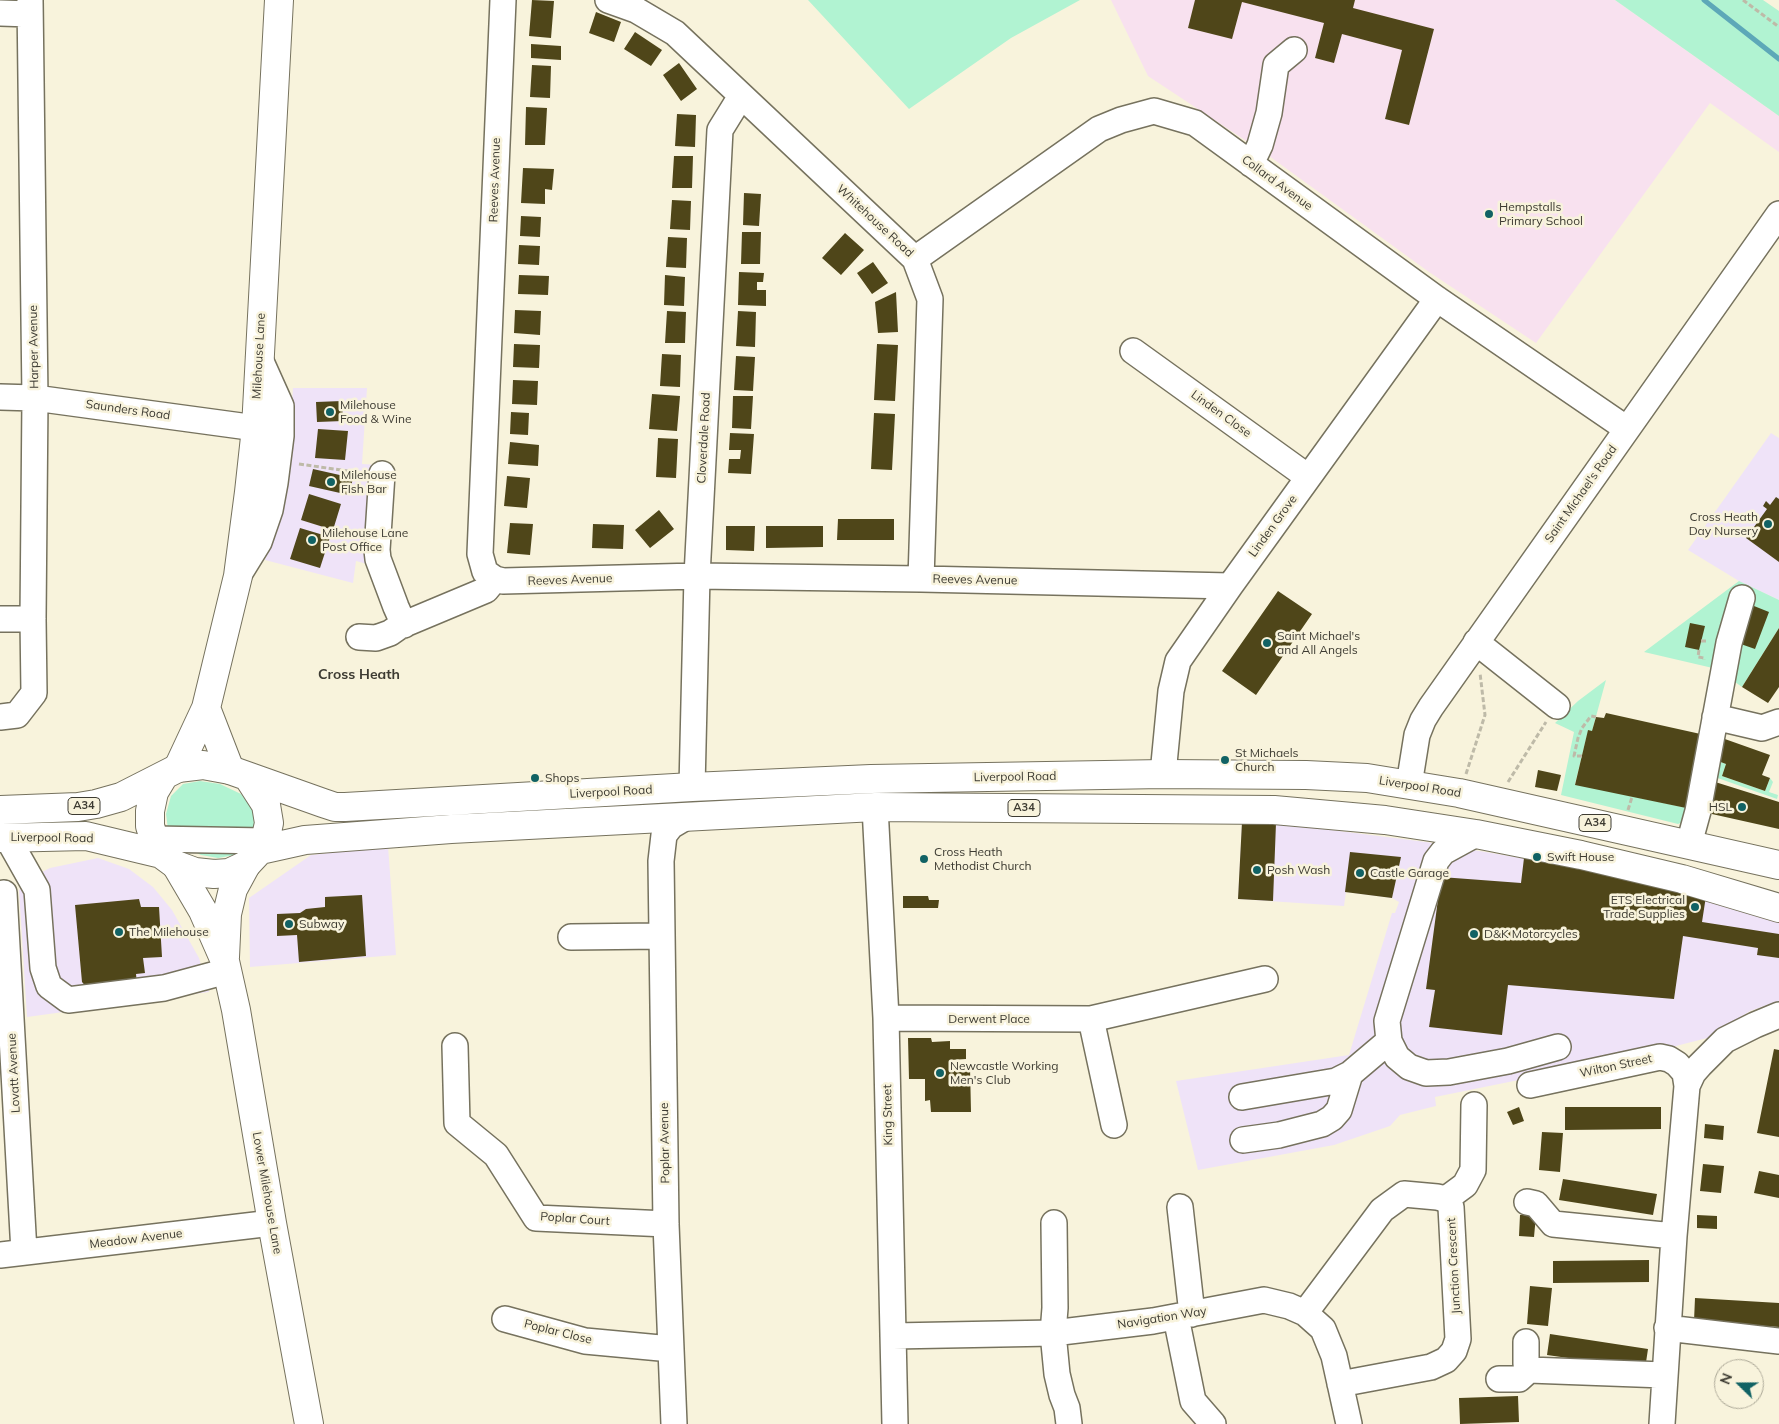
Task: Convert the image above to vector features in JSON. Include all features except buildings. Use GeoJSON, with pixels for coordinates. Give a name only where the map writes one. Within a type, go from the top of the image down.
{"type":"FeatureCollection","features":[{"type":"Feature","properties":{"kind":"main road","name":"Milehouse Lane"},"geometry":{"type":"LineString","coordinates":[[170,772],[206,708],[238,576],[256,428],[279,0]]}},
{"type":"Feature","properties":{"kind":"main road"},"geometry":{"type":"LineString","coordinates":[[206,708],[239,773],[259,792],[266,806],[269,823],[257,852],[229,873],[195,872],[164,853],[150,826],[150,811],[154,792],[170,772],[203,765],[239,773]]}},
{"type":"Feature","properties":{"kind":"main road","name":"A34"},"geometry":{"type":"LineString","coordinates":[[0,810],[78,807],[96,804],[121,797],[170,772]]}},
{"type":"Feature","properties":{"kind":"main road","name":"Liverpool Road"},"geometry":{"type":"LineString","coordinates":[[239,773],[334,807],[871,779],[1163,774],[1306,775],[1367,778],[1401,804],[1476,834],[1682,879],[1779,908]]}},
{"type":"Feature","properties":{"kind":"main road","name":"Liverpool Road"},"geometry":{"type":"LineString","coordinates":[[257,852],[305,840],[451,829],[688,816],[875,807],[1274,810],[1401,804],[1459,793],[1779,865]]}},
{"type":"Feature","properties":{"kind":"main road","name":"A34"},"geometry":{"type":"LineString","coordinates":[[1401,804],[1522,829],[1581,856]]}},
{"type":"Feature","properties":{"kind":"main road","name":"Liverpool Road"},"geometry":{"type":"LineString","coordinates":[[4,837],[86,836],[164,853]]}},
{"type":"Feature","properties":{"kind":"main road","name":"Lower Milehouse Lane"},"geometry":{"type":"LineString","coordinates":[[226,966],[227,914],[234,889],[257,852]]}},
{"type":"Feature","properties":{"kind":"main road","name":"Lower Milehouse Lane"},"geometry":{"type":"LineString","coordinates":[[164,853],[202,911],[226,966],[236,1010],[272,1223],[309,1424]]}},
{"type":"Feature","properties":{"kind":"street","name":"Reeves Avenue"},"geometry":{"type":"LineString","coordinates":[[503,0],[480,554],[485,572],[495,579],[504,581],[697,576],[1230,586]]}},
{"type":"Feature","properties":{"kind":"street","name":"Whitehouse Road"},"geometry":{"type":"LineString","coordinates":[[608,0],[636,10],[675,33],[916,259],[930,300],[921,579]]}},
{"type":"Feature","properties":{"kind":"street"},"geometry":{"type":"LineString","coordinates":[[0,13],[30,7]]}},
{"type":"Feature","properties":{"kind":"street","name":"Harper Avenue"},"geometry":{"type":"LineString","coordinates":[[0,716],[17,715],[34,693],[34,398],[30,7]]}},
{"type":"Feature","properties":{"kind":"street"},"geometry":{"type":"LineString","coordinates":[[1251,164],[1260,145],[1269,113],[1276,65],[1294,50]]}},
{"type":"Feature","properties":{"kind":"street","name":"Cloverdale Road"},"geometry":{"type":"LineString","coordinates":[[692,787],[697,576],[720,130],[741,96]]}},
{"type":"Feature","properties":{"kind":"street","name":"Collard Avenue"},"geometry":{"type":"LineString","coordinates":[[916,259],[1099,129],[1121,120],[1154,111],[1194,123],[1437,299],[1627,429]]}},
{"type":"Feature","properties":{"kind":"street","name":"Saint Michael's Road"},"geometry":{"type":"LineString","coordinates":[[1401,804],[1417,735],[1423,720],[1476,642],[1779,214]]}},
{"type":"Feature","properties":{"kind":"street","name":"Linden Grove"},"geometry":{"type":"LineString","coordinates":[[1163,774],[1171,691],[1178,661],[1437,299]]}},
{"type":"Feature","properties":{"kind":"street","name":"Linden Close"},"geometry":{"type":"LineString","coordinates":[[1133,351],[1308,477]]}},
{"type":"Feature","properties":{"kind":"street"},"geometry":{"type":"LineString","coordinates":[[238,576],[259,542],[270,510],[281,436],[281,406],[259,357]]}},
{"type":"Feature","properties":{"kind":"street","name":"Saunders Road"},"geometry":{"type":"LineString","coordinates":[[0,398],[34,398],[256,428]]}},
{"type":"Feature","properties":{"kind":"street"},"geometry":{"type":"LineString","coordinates":[[382,474],[378,559],[404,625]]}},
{"type":"Feature","properties":{"kind":"street"},"geometry":{"type":"LineString","coordinates":[[359,637],[376,638],[390,633],[404,625],[486,590],[495,579]]}},
{"type":"Feature","properties":{"kind":"street"},"geometry":{"type":"LineString","coordinates":[[1689,844],[1698,811],[1729,643],[1742,598]]}},
{"type":"Feature","properties":{"kind":"street"},"geometry":{"type":"LineString","coordinates":[[0,619],[33,619]]}},
{"type":"Feature","properties":{"kind":"street"},"geometry":{"type":"LineString","coordinates":[[1476,642],[1557,706]]}},
{"type":"Feature","properties":{"kind":"street"},"geometry":{"type":"LineString","coordinates":[[1715,717],[1762,728],[1779,722]]}},
{"type":"Feature","properties":{"kind":"street","name":"King Street"},"geometry":{"type":"LineString","coordinates":[[875,807],[886,1018],[895,1424]]}},
{"type":"Feature","properties":{"kind":"street","name":"Poplar Avenue"},"geometry":{"type":"LineString","coordinates":[[674,1424],[666,1224],[660,861],[664,835],[672,826],[688,816]]}},
{"type":"Feature","properties":{"kind":"street"},"geometry":{"type":"LineString","coordinates":[[1476,834],[1443,852],[1436,861],[1387,1021],[1389,1041],[1397,1057],[1409,1067],[1426,1073],[1449,1072],[1508,1061],[1558,1047]]}},
{"type":"Feature","properties":{"kind":"street"},"geometry":{"type":"LineString","coordinates":[[4,837],[37,890],[43,968],[49,986],[68,1000],[164,988],[226,966]]}},
{"type":"Feature","properties":{"kind":"street","name":"Lovatt Avenue"},"geometry":{"type":"LineString","coordinates":[[4,893],[24,1252]]}},
{"type":"Feature","properties":{"kind":"street"},"geometry":{"type":"LineString","coordinates":[[571,937],[662,936]]}},
{"type":"Feature","properties":{"kind":"street","name":"Derwent Place"},"geometry":{"type":"LineString","coordinates":[[886,1018],[1092,1019],[1265,979]]}},
{"type":"Feature","properties":{"kind":"street","name":"Wilton Street"},"geometry":{"type":"LineString","coordinates":[[1687,1086],[1693,1073],[1725,1040],[1755,1025],[1779,1016]]}},
{"type":"Feature","properties":{"kind":"street"},"geometry":{"type":"LineString","coordinates":[[1092,1019],[1114,1125]]}},
{"type":"Feature","properties":{"kind":"street"},"geometry":{"type":"LineString","coordinates":[[1242,1097],[1336,1082],[1350,1074],[1389,1041]]}},
{"type":"Feature","properties":{"kind":"street","name":"Poplar Court"},"geometry":{"type":"LineString","coordinates":[[455,1046],[457,1123],[496,1155],[536,1218],[666,1224]]}},
{"type":"Feature","properties":{"kind":"street","name":"Wilton Street"},"geometry":{"type":"LineString","coordinates":[[1530,1084],[1660,1057],[1669,1059],[1677,1064],[1685,1073],[1687,1086],[1667,1328],[1662,1424]]}},
{"type":"Feature","properties":{"kind":"street"},"geometry":{"type":"LineString","coordinates":[[1243,1140],[1279,1135],[1322,1124],[1332,1118],[1339,1110],[1350,1074]]}},
{"type":"Feature","properties":{"kind":"street"},"geometry":{"type":"LineString","coordinates":[[1305,1313],[1382,1210],[1389,1204],[1404,1194],[1437,1196],[1446,1199],[1465,1185],[1473,1170],[1474,1104]]}},
{"type":"Feature","properties":{"kind":"street","name":"Junction Crescent"},"geometry":{"type":"LineString","coordinates":[[1340,1384],[1432,1367],[1446,1360],[1454,1351],[1458,1339],[1458,1330],[1450,1206],[1446,1199]]}},
{"type":"Feature","properties":{"kind":"street"},"geometry":{"type":"LineString","coordinates":[[1527,1202],[1536,1204],[1549,1231],[1674,1236]]}},
{"type":"Feature","properties":{"kind":"street"},"geometry":{"type":"LineString","coordinates":[[1180,1207],[1187,1281],[1184,1315],[1193,1400],[1213,1424]]}},
{"type":"Feature","properties":{"kind":"street","name":"Meadow Avenue"},"geometry":{"type":"LineString","coordinates":[[0,1256],[272,1223]]}},
{"type":"Feature","properties":{"kind":"street"},"geometry":{"type":"LineString","coordinates":[[1054,1223],[1055,1308],[1053,1333],[1057,1374],[1068,1408],[1069,1424]]}},
{"type":"Feature","properties":{"kind":"street","name":"Navigation Way"},"geometry":{"type":"LineString","coordinates":[[893,1336],[1053,1333],[1184,1315],[1264,1300],[1289,1306],[1305,1313],[1323,1329],[1334,1356],[1349,1424]]}},
{"type":"Feature","properties":{"kind":"street","name":"Poplar Close"},"geometry":{"type":"LineString","coordinates":[[505,1319],[585,1341],[671,1349]]}},
{"type":"Feature","properties":{"kind":"street"},"geometry":{"type":"LineString","coordinates":[[1667,1328],[1779,1341]]}},
{"type":"Feature","properties":{"kind":"street"},"geometry":{"type":"LineString","coordinates":[[1526,1342],[1526,1364],[1529,1370]]}},
{"type":"Feature","properties":{"kind":"street"},"geometry":{"type":"LineString","coordinates":[[1499,1379],[1519,1379],[1529,1370],[1664,1375]]}},
{"type":"Feature","properties":{"kind":"path"},"geometry":{"type":"LineString","coordinates":[[1743,0],[1779,27]]}},
{"type":"Feature","properties":{"kind":"path"},"geometry":{"type":"LineString","coordinates":[[278,461],[368,474],[382,474]]}},
{"type":"Feature","properties":{"kind":"path"},"geometry":{"type":"LineString","coordinates":[[1459,793],[1485,715],[1476,642]]}},
{"type":"Feature","properties":{"kind":"path"},"geometry":{"type":"LineString","coordinates":[[1699,650],[1698,657],[1704,658],[1702,666]]}},
{"type":"Feature","properties":{"kind":"path"},"geometry":{"type":"LineString","coordinates":[[1496,801],[1557,706]]}},
{"type":"Feature","properties":{"kind":"path"},"geometry":{"type":"LineString","coordinates":[[1582,756],[1574,756],[1578,738],[1582,728],[1591,716],[1596,717]]}},
{"type":"Feature","properties":{"kind":"path"},"geometry":{"type":"LineString","coordinates":[[1628,812],[1632,796]]}},
{"type":"Feature","properties":{"kind":"shaded area","name":"Hempstalls Primary School"},"geometry":{"type":"Polygon","coordinates":[[[1111,0],[1615,0],[1779,116],[1779,152],[1710,103],[1536,343],[1429,272],[1269,156],[1148,76],[1111,0]]]}},
{"type":"Feature","properties":{"kind":"shaded area"},"geometry":{"type":"Polygon","coordinates":[[[293,388],[367,388],[362,464],[379,465],[378,567],[356,561],[353,583],[265,560],[279,514],[287,471],[293,388]]]}},
{"type":"Feature","properties":{"kind":"shaded area"},"geometry":{"type":"Polygon","coordinates":[[[1771,433],[1779,438],[1779,600],[1739,581],[1688,550],[1771,433]]]}},
{"type":"Feature","properties":{"kind":"shaded area"},"geometry":{"type":"Polygon","coordinates":[[[1242,822],[1276,823],[1426,842],[1527,859],[1608,875],[1779,918],[1779,1001],[1750,1011],[1711,1037],[1637,1056],[1435,1097],[1436,1106],[1400,1115],[1390,1126],[1334,1145],[1198,1170],[1176,1081],[1349,1055],[1392,913],[1395,913],[1399,902],[1392,898],[1346,892],[1344,906],[1238,899],[1242,822]]]}},
{"type":"Feature","properties":{"kind":"shaded area"},"geometry":{"type":"Polygon","coordinates":[[[388,846],[396,955],[250,967],[249,898],[311,855],[388,846]]]}},
{"type":"Feature","properties":{"kind":"shaded area"},"geometry":{"type":"Polygon","coordinates":[[[98,858],[129,869],[153,887],[172,910],[199,958],[209,992],[27,1017],[19,890],[36,875],[50,868],[98,858]]]}},
{"type":"Feature","properties":{"kind":"green space"},"geometry":{"type":"Polygon","coordinates":[[[808,0],[1080,0],[1011,38],[909,109],[808,0]]]}},
{"type":"Feature","properties":{"kind":"green space"},"geometry":{"type":"Polygon","coordinates":[[[1615,0],[1763,0],[1779,11],[1779,116],[1615,0]]]}},
{"type":"Feature","properties":{"kind":"green space"},"geometry":{"type":"Polygon","coordinates":[[[1739,581],[1779,600],[1779,628],[1742,687],[1717,669],[1644,652],[1739,581]]]}},
{"type":"Feature","properties":{"kind":"green space"},"geometry":{"type":"Polygon","coordinates":[[[1606,680],[1592,731],[1588,731],[1575,784],[1687,808],[1683,822],[1678,824],[1561,795],[1574,732],[1555,723],[1578,701],[1606,680]]]}},
{"type":"Feature","properties":{"kind":"green space"},"geometry":{"type":"Polygon","coordinates":[[[1718,761],[1726,764],[1722,776],[1765,791],[1770,778],[1773,782],[1769,792],[1778,795],[1777,799],[1712,776],[1718,761]]]}},
{"type":"Feature","properties":{"kind":"green space"},"geometry":{"type":"Polygon","coordinates":[[[200,781],[220,784],[241,794],[253,809],[254,825],[249,840],[244,848],[235,855],[218,858],[201,855],[186,848],[168,829],[166,814],[171,796],[183,784],[200,781]]]}},
{"type":"Feature","properties":{"kind":"waterway"},"geometry":{"type":"LineString","coordinates":[[1704,0],[1779,59]]}},
{"type":"Feature","properties":{"kind":"place","name":"Hempstalls Primary School"},"geometry":{"type":"Point","coordinates":[1489,214]}},
{"type":"Feature","properties":{"kind":"place","name":"Milehouse Food & Wine"},"geometry":{"type":"Point","coordinates":[330,412]}},
{"type":"Feature","properties":{"kind":"place","name":"Milehouse FIsh Bar"},"geometry":{"type":"Point","coordinates":[331,482]}},
{"type":"Feature","properties":{"kind":"place","name":"Cross Heath Day Nursery"},"geometry":{"type":"Point","coordinates":[1768,524]}},
{"type":"Feature","properties":{"kind":"place","name":"Milehouse Lane Post Office"},"geometry":{"type":"Point","coordinates":[312,540]}},
{"type":"Feature","properties":{"kind":"place","name":"Saint Michael's and All Angels"},"geometry":{"type":"Point","coordinates":[1267,643]}},
{"type":"Feature","properties":{"kind":"place","name":"St Michaels Church"},"geometry":{"type":"Point","coordinates":[1225,760]}},
{"type":"Feature","properties":{"kind":"place","name":"Shops"},"geometry":{"type":"Point","coordinates":[535,778]}},
{"type":"Feature","properties":{"kind":"place","name":"HSL"},"geometry":{"type":"Point","coordinates":[1742,807]}},
{"type":"Feature","properties":{"kind":"place","name":"Swift House"},"geometry":{"type":"Point","coordinates":[1537,857]}},
{"type":"Feature","properties":{"kind":"place","name":"Cross Heath Methodist Church"},"geometry":{"type":"Point","coordinates":[924,859]}},
{"type":"Feature","properties":{"kind":"place","name":"Posh Wash"},"geometry":{"type":"Point","coordinates":[1257,870]}},
{"type":"Feature","properties":{"kind":"place","name":"Castle Garage"},"geometry":{"type":"Point","coordinates":[1360,873]}},
{"type":"Feature","properties":{"kind":"place","name":"ETS Electrical Trade Supplies"},"geometry":{"type":"Point","coordinates":[1695,907]}},
{"type":"Feature","properties":{"kind":"place","name":"Subway"},"geometry":{"type":"Point","coordinates":[289,924]}},
{"type":"Feature","properties":{"kind":"place","name":"The Milehouse"},"geometry":{"type":"Point","coordinates":[119,932]}},
{"type":"Feature","properties":{"kind":"place","name":"D&K Motorcycles"},"geometry":{"type":"Point","coordinates":[1474,934]}},
{"type":"Feature","properties":{"kind":"place","name":"Newcastle Working Men's Club"},"geometry":{"type":"Point","coordinates":[940,1073]}},
{"type":"Feature","properties":{"kind":"district","name":"Cross Heath"},"geometry":{"type":"Point","coordinates":[359,675]}}]}
